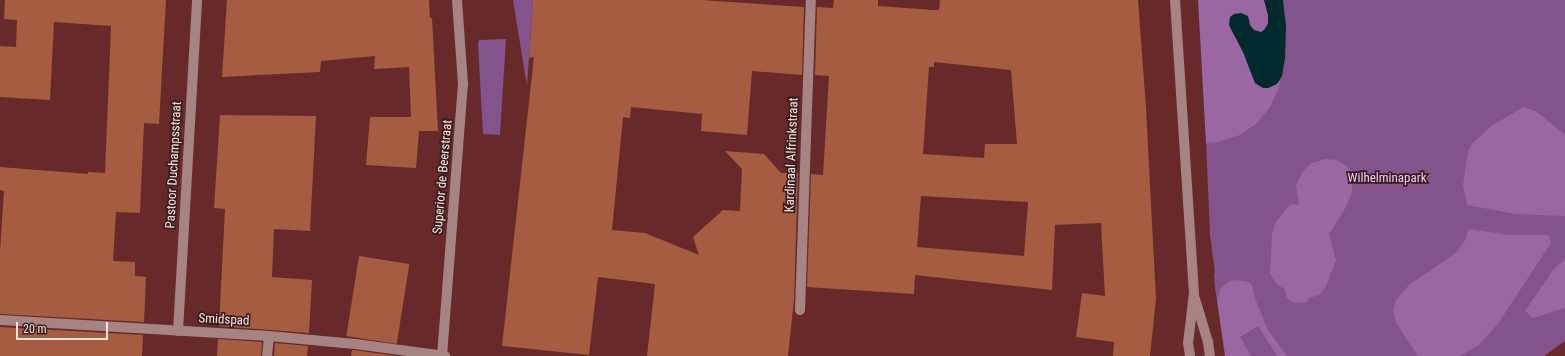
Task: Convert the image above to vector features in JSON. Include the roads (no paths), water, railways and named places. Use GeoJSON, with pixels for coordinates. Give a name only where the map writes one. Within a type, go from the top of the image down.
{"type":"FeatureCollection","features":[{"type":"Feature","properties":{"kind":"street","name":"Pastoor Duchampsstraat"},"geometry":{"type":"LineString","coordinates":[[178,331],[197,0]]}},
{"type":"Feature","properties":{"kind":"street","name":"Superior de Beerstraat"},"geometry":{"type":"LineString","coordinates":[[442,356],[463,84],[457,0]]}},
{"type":"Feature","properties":{"kind":"street","name":"Kardinaal Alfrinkstraat"},"geometry":{"type":"LineString","coordinates":[[800,310],[811,0]]}},
{"type":"Feature","properties":{"kind":"street"},"geometry":{"type":"LineString","coordinates":[[1175,0],[1194,293],[1188,343],[1190,356]]}},
{"type":"Feature","properties":{"kind":"street"},"geometry":{"type":"LineString","coordinates":[[1194,293],[1208,342],[1210,356]]}},
{"type":"Feature","properties":{"kind":"street","name":"Smidspad"},"geometry":{"type":"LineString","coordinates":[[0,320],[269,336],[355,344],[445,356]]}},
{"type":"Feature","properties":{"kind":"street"},"geometry":{"type":"LineString","coordinates":[[267,356],[269,336]]}},
{"type":"Feature","properties":{"kind":"water"},"geometry":{"type":"Polygon","coordinates":[[[1264,0],[1283,0],[1286,26],[1285,58],[1282,76],[1277,84],[1268,88],[1263,88],[1255,83],[1243,52],[1229,25],[1230,17],[1234,14],[1241,13],[1248,16],[1250,25],[1254,30],[1261,32],[1264,30],[1268,24],[1268,15],[1264,0]]]}},
{"type":"Feature","properties":{"kind":"park label","name":"Wilhelminapark"},"geometry":{"type":"Point","coordinates":[1387,178]}}]}
